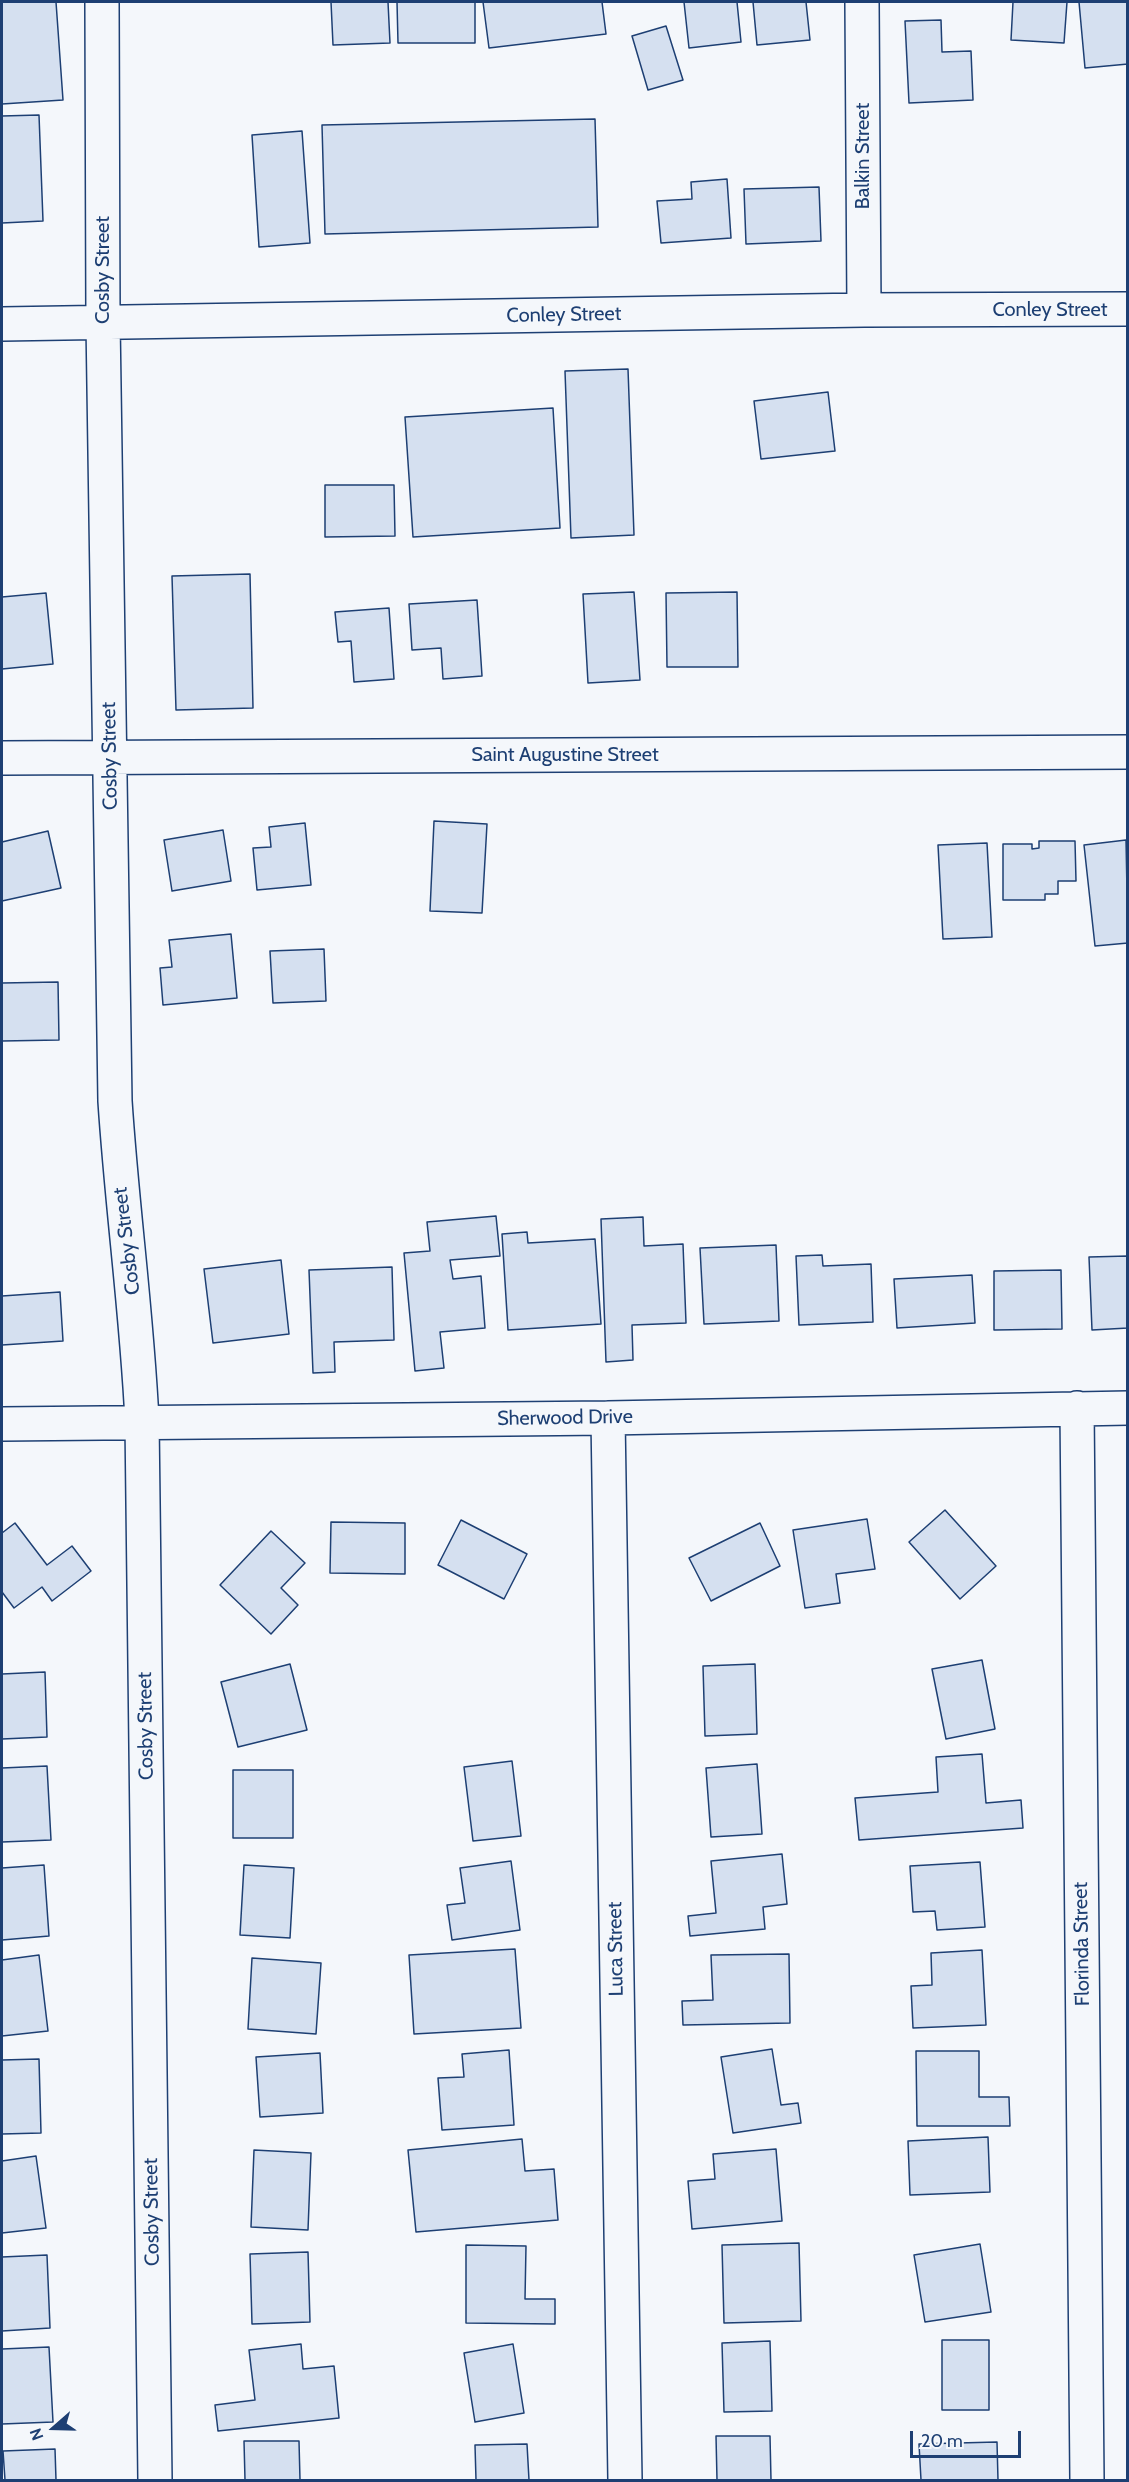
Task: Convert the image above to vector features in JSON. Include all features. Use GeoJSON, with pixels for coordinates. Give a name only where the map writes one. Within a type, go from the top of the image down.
{"type":"FeatureCollection","features":[{"type":"Feature","properties":{"kind":"street","name":"Cosby Street"},"geometry":{"type":"LineString","coordinates":[[102,2],[103,322],[115,1101],[122,1207],[138,1330],[142,1421],[155,2481]]}},
{"type":"Feature","properties":{"kind":"street","name":"Balkin Street"},"geometry":{"type":"LineString","coordinates":[[862,2],[864,310]]}},
{"type":"Feature","properties":{"kind":"street","name":"Conley Street"},"geometry":{"type":"LineString","coordinates":[[2,324],[864,310],[1128,309]]}},
{"type":"Feature","properties":{"kind":"street","name":"Saint Augustine Street"},"geometry":{"type":"LineString","coordinates":[[2,758],[1128,752]]}},
{"type":"Feature","properties":{"kind":"street","name":"Florinda Street"},"geometry":{"type":"LineString","coordinates":[[1077,1408],[1087,2481]]}},
{"type":"Feature","properties":{"kind":"street","name":"Sherwood Drive"},"geometry":{"type":"LineString","coordinates":[[2,1424],[609,1418],[1128,1408]]}},
{"type":"Feature","properties":{"kind":"street","name":"Luca Street"},"geometry":{"type":"LineString","coordinates":[[609,1418],[625,2481]]}},
{"type":"Feature","properties":{"kind":"building"},"geometry":{"type":"Polygon","coordinates":[[[2,2],[56,2],[63,100],[2,104],[2,2]]]}},
{"type":"Feature","properties":{"kind":"building"},"geometry":{"type":"Polygon","coordinates":[[[331,2],[388,2],[390,43],[333,45],[331,2]]]}},
{"type":"Feature","properties":{"kind":"building"},"geometry":{"type":"Polygon","coordinates":[[[397,2],[475,2],[475,43],[398,43],[397,2]]]}},
{"type":"Feature","properties":{"kind":"building"},"geometry":{"type":"Polygon","coordinates":[[[483,2],[602,2],[606,34],[489,48],[483,2]]]}},
{"type":"Feature","properties":{"kind":"building"},"geometry":{"type":"Polygon","coordinates":[[[684,2],[737,2],[741,42],[689,48],[684,2]]]}},
{"type":"Feature","properties":{"kind":"building"},"geometry":{"type":"Polygon","coordinates":[[[753,2],[806,2],[810,40],[757,45],[753,2]]]}},
{"type":"Feature","properties":{"kind":"building"},"geometry":{"type":"Polygon","coordinates":[[[1013,2],[1067,2],[1064,43],[1011,40],[1013,2]]]}},
{"type":"Feature","properties":{"kind":"building"},"geometry":{"type":"Polygon","coordinates":[[[1079,2],[1128,2],[1128,64],[1085,68],[1079,2]]]}},
{"type":"Feature","properties":{"kind":"building"},"geometry":{"type":"Polygon","coordinates":[[[941,20],[942,52],[971,51],[973,100],[909,103],[905,21],[941,20]]]}},
{"type":"Feature","properties":{"kind":"building"},"geometry":{"type":"Polygon","coordinates":[[[666,26],[683,80],[648,90],[632,36],[666,26]]]}},
{"type":"Feature","properties":{"kind":"building"},"geometry":{"type":"Polygon","coordinates":[[[39,115],[43,221],[2,223],[2,116],[39,115]]]}},
{"type":"Feature","properties":{"kind":"building"},"geometry":{"type":"Polygon","coordinates":[[[595,119],[598,227],[325,234],[322,125],[595,119]]]}},
{"type":"Feature","properties":{"kind":"building"},"geometry":{"type":"Polygon","coordinates":[[[302,131],[310,243],[259,247],[252,135],[302,131]]]}},
{"type":"Feature","properties":{"kind":"building"},"geometry":{"type":"Polygon","coordinates":[[[727,179],[731,238],[661,243],[657,201],[692,199],[691,182],[727,179]]]}},
{"type":"Feature","properties":{"kind":"building"},"geometry":{"type":"Polygon","coordinates":[[[819,187],[821,241],[746,244],[744,189],[819,187]]]}},
{"type":"Feature","properties":{"kind":"building"},"geometry":{"type":"Polygon","coordinates":[[[628,369],[634,535],[571,538],[565,371],[628,369]]]}},
{"type":"Feature","properties":{"kind":"building"},"geometry":{"type":"Polygon","coordinates":[[[828,392],[835,451],[761,459],[754,401],[828,392]]]}},
{"type":"Feature","properties":{"kind":"building"},"geometry":{"type":"Polygon","coordinates":[[[553,408],[560,528],[413,537],[405,417],[553,408]]]}},
{"type":"Feature","properties":{"kind":"building"},"geometry":{"type":"Polygon","coordinates":[[[325,485],[394,485],[395,536],[325,537],[325,485]]]}},
{"type":"Feature","properties":{"kind":"building"},"geometry":{"type":"Polygon","coordinates":[[[250,574],[253,708],[176,710],[172,576],[250,574]]]}},
{"type":"Feature","properties":{"kind":"building"},"geometry":{"type":"Polygon","coordinates":[[[634,592],[640,680],[588,683],[583,594],[634,592]]]}},
{"type":"Feature","properties":{"kind":"building"},"geometry":{"type":"Polygon","coordinates":[[[737,592],[738,667],[667,667],[666,593],[737,592]]]}},
{"type":"Feature","properties":{"kind":"building"},"geometry":{"type":"Polygon","coordinates":[[[46,593],[53,664],[2,669],[2,597],[46,593]]]}},
{"type":"Feature","properties":{"kind":"building"},"geometry":{"type":"Polygon","coordinates":[[[477,600],[482,676],[443,679],[441,648],[412,650],[409,604],[477,600]]]}},
{"type":"Feature","properties":{"kind":"building"},"geometry":{"type":"Polygon","coordinates":[[[389,608],[394,679],[354,682],[351,641],[338,642],[335,612],[389,608]]]}},
{"type":"Feature","properties":{"kind":"building"},"geometry":{"type":"Polygon","coordinates":[[[434,821],[487,824],[482,913],[430,911],[434,821]]]}},
{"type":"Feature","properties":{"kind":"building"},"geometry":{"type":"Polygon","coordinates":[[[305,823],[311,885],[257,890],[253,848],[271,847],[269,827],[305,823]]]}},
{"type":"Feature","properties":{"kind":"building"},"geometry":{"type":"Polygon","coordinates":[[[223,830],[231,881],[172,891],[164,840],[223,830]]]}},
{"type":"Feature","properties":{"kind":"building"},"geometry":{"type":"Polygon","coordinates":[[[48,831],[61,888],[2,901],[2,842],[48,831]]]}},
{"type":"Feature","properties":{"kind":"building"},"geometry":{"type":"Polygon","coordinates":[[[1126,840],[1128,943],[1095,946],[1084,845],[1126,840]]]}},
{"type":"Feature","properties":{"kind":"building"},"geometry":{"type":"Polygon","coordinates":[[[1039,841],[1075,841],[1076,881],[1058,881],[1058,894],[1045,894],[1045,900],[1003,900],[1003,844],[1032,844],[1032,849],[1039,848],[1039,841]]]}},
{"type":"Feature","properties":{"kind":"building"},"geometry":{"type":"Polygon","coordinates":[[[987,843],[992,937],[943,939],[938,845],[987,843]]]}},
{"type":"Feature","properties":{"kind":"building"},"geometry":{"type":"Polygon","coordinates":[[[231,934],[237,998],[163,1005],[160,968],[172,967],[169,940],[231,934]]]}},
{"type":"Feature","properties":{"kind":"building"},"geometry":{"type":"Polygon","coordinates":[[[324,949],[326,1001],[273,1003],[270,951],[324,949]]]}},
{"type":"Feature","properties":{"kind":"building"},"geometry":{"type":"Polygon","coordinates":[[[58,982],[59,1040],[2,1041],[2,983],[58,982]]]}},
{"type":"Feature","properties":{"kind":"building"},"geometry":{"type":"Polygon","coordinates":[[[496,1216],[500,1256],[450,1260],[453,1279],[481,1276],[485,1328],[440,1332],[444,1368],[415,1371],[404,1253],[430,1251],[427,1222],[496,1216]]]}},
{"type":"Feature","properties":{"kind":"building"},"geometry":{"type":"Polygon","coordinates":[[[643,1217],[644,1246],[683,1244],[686,1323],[632,1325],[633,1360],[606,1362],[601,1219],[643,1217]]]}},
{"type":"Feature","properties":{"kind":"building"},"geometry":{"type":"Polygon","coordinates":[[[527,1232],[528,1243],[595,1239],[601,1324],[508,1330],[502,1234],[527,1232]]]}},
{"type":"Feature","properties":{"kind":"building"},"geometry":{"type":"Polygon","coordinates":[[[776,1245],[779,1321],[704,1324],[700,1248],[776,1245]]]}},
{"type":"Feature","properties":{"kind":"building"},"geometry":{"type":"Polygon","coordinates":[[[822,1255],[823,1266],[871,1264],[873,1322],[799,1325],[796,1256],[822,1255]]]}},
{"type":"Feature","properties":{"kind":"building"},"geometry":{"type":"Polygon","coordinates":[[[1128,1256],[1128,1328],[1092,1330],[1089,1257],[1128,1256]]]}},
{"type":"Feature","properties":{"kind":"building"},"geometry":{"type":"Polygon","coordinates":[[[281,1260],[289,1334],[213,1343],[204,1269],[281,1260]]]}},
{"type":"Feature","properties":{"kind":"building"},"geometry":{"type":"Polygon","coordinates":[[[392,1267],[394,1340],[334,1342],[335,1372],[313,1373],[309,1270],[392,1267]]]}},
{"type":"Feature","properties":{"kind":"building"},"geometry":{"type":"Polygon","coordinates":[[[1061,1270],[1062,1329],[994,1330],[994,1271],[1061,1270]]]}},
{"type":"Feature","properties":{"kind":"building"},"geometry":{"type":"Polygon","coordinates":[[[972,1275],[975,1323],[897,1328],[894,1279],[972,1275]]]}},
{"type":"Feature","properties":{"kind":"building"},"geometry":{"type":"Polygon","coordinates":[[[60,1292],[63,1341],[2,1345],[2,1296],[60,1292]]]}},
{"type":"Feature","properties":{"kind":"building"},"geometry":{"type":"Polygon","coordinates":[[[945,1510],[996,1566],[960,1599],[909,1542],[945,1510]]]}},
{"type":"Feature","properties":{"kind":"building"},"geometry":{"type":"Polygon","coordinates":[[[867,1519],[875,1569],[836,1574],[840,1603],[805,1608],[793,1530],[867,1519]]]}},
{"type":"Feature","properties":{"kind":"building"},"geometry":{"type":"Polygon","coordinates":[[[461,1520],[527,1554],[504,1599],[438,1565],[461,1520]]]}},
{"type":"Feature","properties":{"kind":"building"},"geometry":{"type":"Polygon","coordinates":[[[331,1522],[405,1523],[405,1574],[330,1573],[331,1522]]]}},
{"type":"Feature","properties":{"kind":"building"},"geometry":{"type":"Polygon","coordinates":[[[15,1523],[47,1565],[72,1546],[91,1571],[52,1601],[42,1587],[14,1608],[2,1592],[2,1533],[15,1523]]]}},
{"type":"Feature","properties":{"kind":"building"},"geometry":{"type":"Polygon","coordinates":[[[760,1523],[780,1566],[711,1601],[689,1558],[760,1523]]]}},
{"type":"Feature","properties":{"kind":"building"},"geometry":{"type":"Polygon","coordinates":[[[271,1531],[305,1563],[281,1588],[298,1605],[271,1634],[220,1585],[271,1531]]]}},
{"type":"Feature","properties":{"kind":"building"},"geometry":{"type":"Polygon","coordinates":[[[982,1660],[995,1729],[946,1739],[932,1669],[982,1660]]]}},
{"type":"Feature","properties":{"kind":"building"},"geometry":{"type":"Polygon","coordinates":[[[290,1664],[307,1730],[238,1747],[221,1682],[290,1664]]]}},
{"type":"Feature","properties":{"kind":"building"},"geometry":{"type":"Polygon","coordinates":[[[755,1664],[757,1734],[705,1736],[703,1666],[755,1664]]]}},
{"type":"Feature","properties":{"kind":"building"},"geometry":{"type":"Polygon","coordinates":[[[45,1672],[47,1737],[2,1739],[2,1674],[45,1672]]]}},
{"type":"Feature","properties":{"kind":"building"},"geometry":{"type":"Polygon","coordinates":[[[982,1754],[986,1803],[1021,1800],[1023,1828],[859,1840],[855,1798],[938,1792],[936,1757],[982,1754]]]}},
{"type":"Feature","properties":{"kind":"building"},"geometry":{"type":"Polygon","coordinates":[[[512,1761],[521,1836],[473,1841],[464,1767],[512,1761]]]}},
{"type":"Feature","properties":{"kind":"building"},"geometry":{"type":"Polygon","coordinates":[[[757,1764],[762,1834],[711,1837],[706,1768],[757,1764]]]}},
{"type":"Feature","properties":{"kind":"building"},"geometry":{"type":"Polygon","coordinates":[[[47,1766],[51,1840],[2,1842],[2,1768],[47,1766]]]}},
{"type":"Feature","properties":{"kind":"building"},"geometry":{"type":"Polygon","coordinates":[[[233,1770],[293,1770],[293,1838],[233,1838],[233,1770]]]}},
{"type":"Feature","properties":{"kind":"building"},"geometry":{"type":"Polygon","coordinates":[[[782,1854],[787,1904],[763,1907],[765,1929],[690,1936],[688,1916],[716,1913],[711,1861],[782,1854]]]}},
{"type":"Feature","properties":{"kind":"building"},"geometry":{"type":"Polygon","coordinates":[[[511,1861],[520,1930],[452,1940],[447,1905],[465,1903],[460,1868],[511,1861]]]}},
{"type":"Feature","properties":{"kind":"building"},"geometry":{"type":"Polygon","coordinates":[[[980,1862],[985,1927],[937,1930],[935,1911],[913,1912],[910,1866],[980,1862]]]}},
{"type":"Feature","properties":{"kind":"building"},"geometry":{"type":"Polygon","coordinates":[[[44,1865],[49,1936],[2,1940],[2,1868],[44,1865]]]}},
{"type":"Feature","properties":{"kind":"building"},"geometry":{"type":"Polygon","coordinates":[[[244,1865],[294,1868],[290,1938],[240,1935],[244,1865]]]}},
{"type":"Feature","properties":{"kind":"building"},"geometry":{"type":"Polygon","coordinates":[[[515,1949],[521,2028],[414,2034],[409,1955],[515,1949]]]}},
{"type":"Feature","properties":{"kind":"building"},"geometry":{"type":"Polygon","coordinates":[[[982,1950],[986,2025],[913,2028],[911,1986],[932,1985],[931,1953],[982,1950]]]}},
{"type":"Feature","properties":{"kind":"building"},"geometry":{"type":"Polygon","coordinates":[[[789,1954],[790,2023],[683,2025],[682,2001],[713,2000],[711,1955],[789,1954]]]}},
{"type":"Feature","properties":{"kind":"building"},"geometry":{"type":"Polygon","coordinates":[[[39,1955],[48,2031],[2,2036],[2,1960],[39,1955]]]}},
{"type":"Feature","properties":{"kind":"building"},"geometry":{"type":"Polygon","coordinates":[[[252,1958],[321,1963],[316,2034],[248,2029],[252,1958]]]}},
{"type":"Feature","properties":{"kind":"building"},"geometry":{"type":"Polygon","coordinates":[[[772,2049],[781,2105],[798,2103],[801,2123],[733,2133],[721,2057],[772,2049]]]}},
{"type":"Feature","properties":{"kind":"building"},"geometry":{"type":"Polygon","coordinates":[[[509,2050],[514,2125],[442,2130],[438,2078],[464,2077],[462,2054],[509,2050]]]}},
{"type":"Feature","properties":{"kind":"building"},"geometry":{"type":"Polygon","coordinates":[[[916,2051],[979,2051],[979,2097],[1009,2097],[1010,2126],[917,2126],[916,2051]]]}},
{"type":"Feature","properties":{"kind":"building"},"geometry":{"type":"Polygon","coordinates":[[[320,2053],[323,2113],[260,2117],[256,2057],[320,2053]]]}},
{"type":"Feature","properties":{"kind":"building"},"geometry":{"type":"Polygon","coordinates":[[[39,2059],[41,2133],[2,2134],[2,2060],[39,2059]]]}},
{"type":"Feature","properties":{"kind":"building"},"geometry":{"type":"Polygon","coordinates":[[[988,2137],[990,2192],[910,2195],[908,2141],[988,2137]]]}},
{"type":"Feature","properties":{"kind":"building"},"geometry":{"type":"Polygon","coordinates":[[[522,2139],[525,2171],[554,2169],[558,2220],[416,2232],[408,2150],[522,2139]]]}},
{"type":"Feature","properties":{"kind":"building"},"geometry":{"type":"Polygon","coordinates":[[[776,2149],[782,2221],[692,2229],[688,2181],[715,2179],[713,2154],[776,2149]]]}},
{"type":"Feature","properties":{"kind":"building"},"geometry":{"type":"Polygon","coordinates":[[[254,2150],[311,2153],[308,2230],[251,2227],[254,2150]]]}},
{"type":"Feature","properties":{"kind":"building"},"geometry":{"type":"Polygon","coordinates":[[[36,2156],[46,2228],[2,2233],[2,2161],[36,2156]]]}},
{"type":"Feature","properties":{"kind":"building"},"geometry":{"type":"Polygon","coordinates":[[[799,2243],[801,2321],[724,2323],[722,2245],[799,2243]]]}},
{"type":"Feature","properties":{"kind":"building"},"geometry":{"type":"Polygon","coordinates":[[[980,2244],[991,2312],[925,2322],[914,2255],[980,2244]]]}},
{"type":"Feature","properties":{"kind":"building"},"geometry":{"type":"Polygon","coordinates":[[[466,2245],[526,2246],[525,2299],[555,2299],[555,2324],[466,2323],[466,2245]]]}},
{"type":"Feature","properties":{"kind":"building"},"geometry":{"type":"Polygon","coordinates":[[[308,2252],[310,2322],[252,2324],[250,2254],[308,2252]]]}},
{"type":"Feature","properties":{"kind":"building"},"geometry":{"type":"Polygon","coordinates":[[[47,2255],[50,2328],[2,2331],[2,2257],[47,2255]]]}},
{"type":"Feature","properties":{"kind":"building"},"geometry":{"type":"Polygon","coordinates":[[[942,2340],[989,2340],[989,2410],[942,2410],[942,2340]]]}},
{"type":"Feature","properties":{"kind":"building"},"geometry":{"type":"Polygon","coordinates":[[[770,2341],[772,2411],[724,2412],[722,2343],[770,2341]]]}},
{"type":"Feature","properties":{"kind":"building"},"geometry":{"type":"Polygon","coordinates":[[[301,2344],[303,2369],[334,2366],[339,2418],[218,2431],[215,2405],[255,2400],[249,2350],[301,2344]]]}},
{"type":"Feature","properties":{"kind":"building"},"geometry":{"type":"Polygon","coordinates":[[[513,2344],[524,2413],[475,2422],[464,2353],[513,2344]]]}},
{"type":"Feature","properties":{"kind":"building"},"geometry":{"type":"Polygon","coordinates":[[[49,2347],[53,2422],[2,2424],[2,2349],[49,2347]]]}},
{"type":"Feature","properties":{"kind":"building"},"geometry":{"type":"Polygon","coordinates":[[[716,2436],[770,2436],[771,2480],[717,2480],[716,2436]]]}},
{"type":"Feature","properties":{"kind":"building"},"geometry":{"type":"Polygon","coordinates":[[[244,2441],[299,2441],[300,2480],[245,2480],[244,2441]]]}},
{"type":"Feature","properties":{"kind":"building"},"geometry":{"type":"Polygon","coordinates":[[[997,2442],[998,2480],[921,2480],[919,2444],[997,2442]]]}},
{"type":"Feature","properties":{"kind":"building"},"geometry":{"type":"Polygon","coordinates":[[[527,2444],[529,2480],[476,2480],[475,2445],[527,2444]]]}},
{"type":"Feature","properties":{"kind":"building"},"geometry":{"type":"Polygon","coordinates":[[[55,2449],[56,2480],[5,2480],[3,2451],[55,2449]]]}}]}
